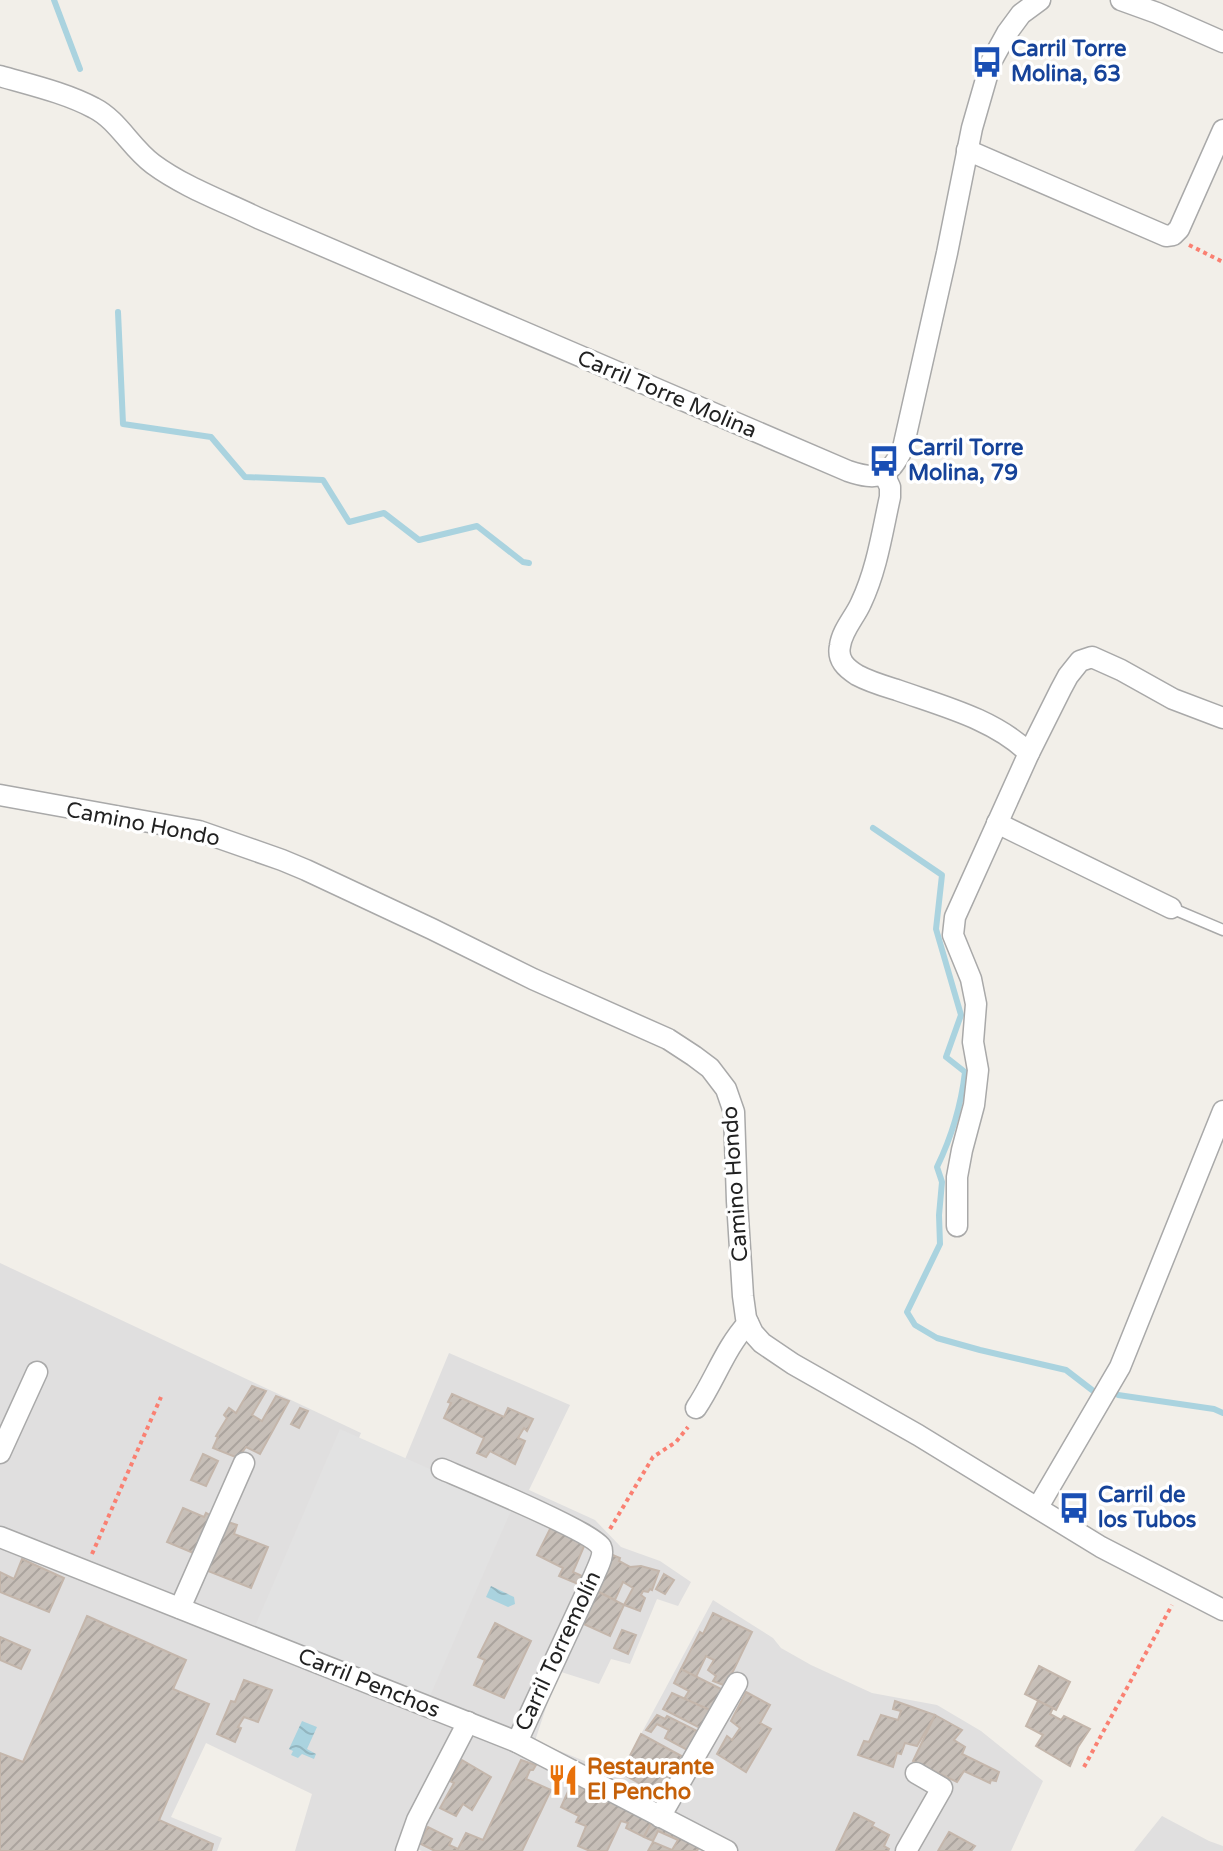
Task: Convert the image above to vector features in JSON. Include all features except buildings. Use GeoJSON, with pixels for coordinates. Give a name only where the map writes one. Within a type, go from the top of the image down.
{"type":"FeatureCollection","features":[{"type":"Feature","properties":{"kind":"street"},"geometry":{"type":"LineString","coordinates":[[1121,0],[1223,42]]}},
{"type":"Feature","properties":{"kind":"street"},"geometry":{"type":"LineString","coordinates":[[1029,753],[1002,731],[859,676],[839,656],[840,644],[861,604],[875,567],[890,497],[890,487],[884,474],[894,466],[903,448],[972,128],[991,62],[1021,14],[1038,1]]}},
{"type":"Feature","properties":{"kind":"street","name":"Carril Torre Molina"},"geometry":{"type":"LineString","coordinates":[[0,76],[96,109],[152,163],[197,190],[258,218],[848,471],[873,477],[884,474]]}},
{"type":"Feature","properties":{"kind":"street"},"geometry":{"type":"LineString","coordinates":[[967,150],[1166,236],[1173,235],[1179,229],[1223,130]]}},
{"type":"Feature","properties":{"kind":"street"},"geometry":{"type":"LineString","coordinates":[[957,1226],[957,1177],[974,1105],[978,1070],[973,1042],[976,1004],[971,979],[957,948],[953,928],[962,900],[997,823],[1068,676],[1085,658],[1101,659],[1173,699],[1223,718]]}},
{"type":"Feature","properties":{"kind":"street","name":"Camino Hondo"},"geometry":{"type":"LineString","coordinates":[[0,795],[199,831],[282,860],[668,1039],[694,1056],[710,1068],[726,1089],[734,1112],[743,1296],[748,1323]]}},
{"type":"Feature","properties":{"kind":"street"},"geometry":{"type":"LineString","coordinates":[[997,823],[1171,908]]}},
{"type":"Feature","properties":{"kind":"street"},"geometry":{"type":"LineString","coordinates":[[1038,1507],[1120,1367],[1223,1111]]}},
{"type":"Feature","properties":{"kind":"street"},"geometry":{"type":"LineString","coordinates":[[696,1408],[731,1343],[748,1323],[753,1333],[775,1353],[918,1435],[1101,1547],[1223,1610]]}},
{"type":"Feature","properties":{"kind":"street"},"geometry":{"type":"LineString","coordinates":[[0,1453],[37,1372]]}},
{"type":"Feature","properties":{"kind":"street"},"geometry":{"type":"LineString","coordinates":[[180,1608],[244,1463]]}},
{"type":"Feature","properties":{"kind":"street","name":"Carril Torremolín"},"geometry":{"type":"LineString","coordinates":[[442,1469],[589,1537],[599,1544],[602,1553],[517,1742]]}},
{"type":"Feature","properties":{"kind":"street","name":"Carril Penchos"},"geometry":{"type":"LineString","coordinates":[[0,1537],[517,1742],[717,1849]]}},
{"type":"Feature","properties":{"kind":"street"},"geometry":{"type":"LineString","coordinates":[[660,1817],[737,1683]]}},
{"type":"Feature","properties":{"kind":"street"},"geometry":{"type":"LineString","coordinates":[[406,1851],[417,1820],[468,1722]]}},
{"type":"Feature","properties":{"kind":"street"},"geometry":{"type":"LineString","coordinates":[[906,1851],[942,1788],[916,1773]]}},
{"type":"Feature","properties":{"kind":"lane"},"geometry":{"type":"LineString","coordinates":[[1171,908],[1223,930]]}},
{"type":"Feature","properties":{"kind":"path"},"geometry":{"type":"LineString","coordinates":[[1173,235],[1223,262]]}},
{"type":"Feature","properties":{"kind":"path"},"geometry":{"type":"LineString","coordinates":[[84,1570],[161,1397]]}},
{"type":"Feature","properties":{"kind":"path"},"geometry":{"type":"LineString","coordinates":[[599,1544],[653,1457],[676,1442],[687,1429],[696,1408]]}},
{"type":"Feature","properties":{"kind":"path"},"geometry":{"type":"LineString","coordinates":[[1084,1767],[1181,1589]]}},
{"type":"Feature","properties":{"kind":"shaded area"},"geometry":{"type":"Polygon","coordinates":[[[0,1263],[361,1433],[277,1629],[403,1464],[449,1353],[570,1405],[529,1490],[595,1520],[621,1547],[660,1561],[691,1582],[678,1606],[657,1599],[630,1664],[611,1659],[599,1684],[558,1671],[535,1741],[619,1775],[713,1600],[773,1638],[781,1648],[811,1665],[872,1693],[937,1705],[981,1731],[1043,1781],[1011,1851],[422,1851],[415,1848],[413,1851],[295,1851],[312,1794],[206,1743],[171,1817],[222,1838],[217,1851],[0,1851],[0,1263]]]}},
{"type":"Feature","properties":{"kind":"shaded area"},"geometry":{"type":"Polygon","coordinates":[[[340,1429],[513,1506],[426,1705],[253,1631],[340,1429]]]}},
{"type":"Feature","properties":{"kind":"shaded area"},"geometry":{"type":"Polygon","coordinates":[[[1162,1816],[1223,1846],[1223,1851],[1134,1851],[1162,1816]]]}},
{"type":"Feature","properties":{"kind":"water"},"geometry":{"type":"Polygon","coordinates":[[[491,1586],[514,1597],[515,1604],[508,1607],[486,1597],[491,1586]]]}},
{"type":"Feature","properties":{"kind":"water"},"geometry":{"type":"Polygon","coordinates":[[[302,1721],[317,1727],[307,1749],[316,1754],[314,1759],[302,1754],[298,1758],[291,1755],[293,1751],[289,1749],[302,1721]]]}},
{"type":"Feature","properties":{"kind":"waterway"},"geometry":{"type":"LineString","coordinates":[[54,0],[80,69]]}},
{"type":"Feature","properties":{"kind":"waterway"},"geometry":{"type":"LineString","coordinates":[[118,312],[123,424],[211,437],[245,477],[323,480],[349,522],[384,513],[419,540],[477,526],[523,562],[529,563]]}},
{"type":"Feature","properties":{"kind":"waterway"},"geometry":{"type":"LineString","coordinates":[[873,828],[942,875],[936,929],[961,1015],[946,1057],[965,1072],[955,1121],[937,1167],[942,1182],[940,1244],[907,1312],[915,1325],[937,1338],[1066,1370],[1092,1390]]}},
{"type":"Feature","properties":{"kind":"waterway"},"geometry":{"type":"LineString","coordinates":[[1118,1395],[1214,1409],[1223,1413]]}},
{"type":"Feature","properties":{"kind":"place","name":"Carril Torre Molina, 63"},"geometry":{"type":"Point","coordinates":[987,62]}},
{"type":"Feature","properties":{"kind":"place","name":"Carril Torre Molina, 79"},"geometry":{"type":"Point","coordinates":[884,461]}},
{"type":"Feature","properties":{"kind":"place","name":"Carril de los Tubos"},"geometry":{"type":"Point","coordinates":[1074,1508]}},
{"type":"Feature","properties":{"kind":"place","name":"Restaurante El Pencho"},"geometry":{"type":"Point","coordinates":[563,1780]}}]}
